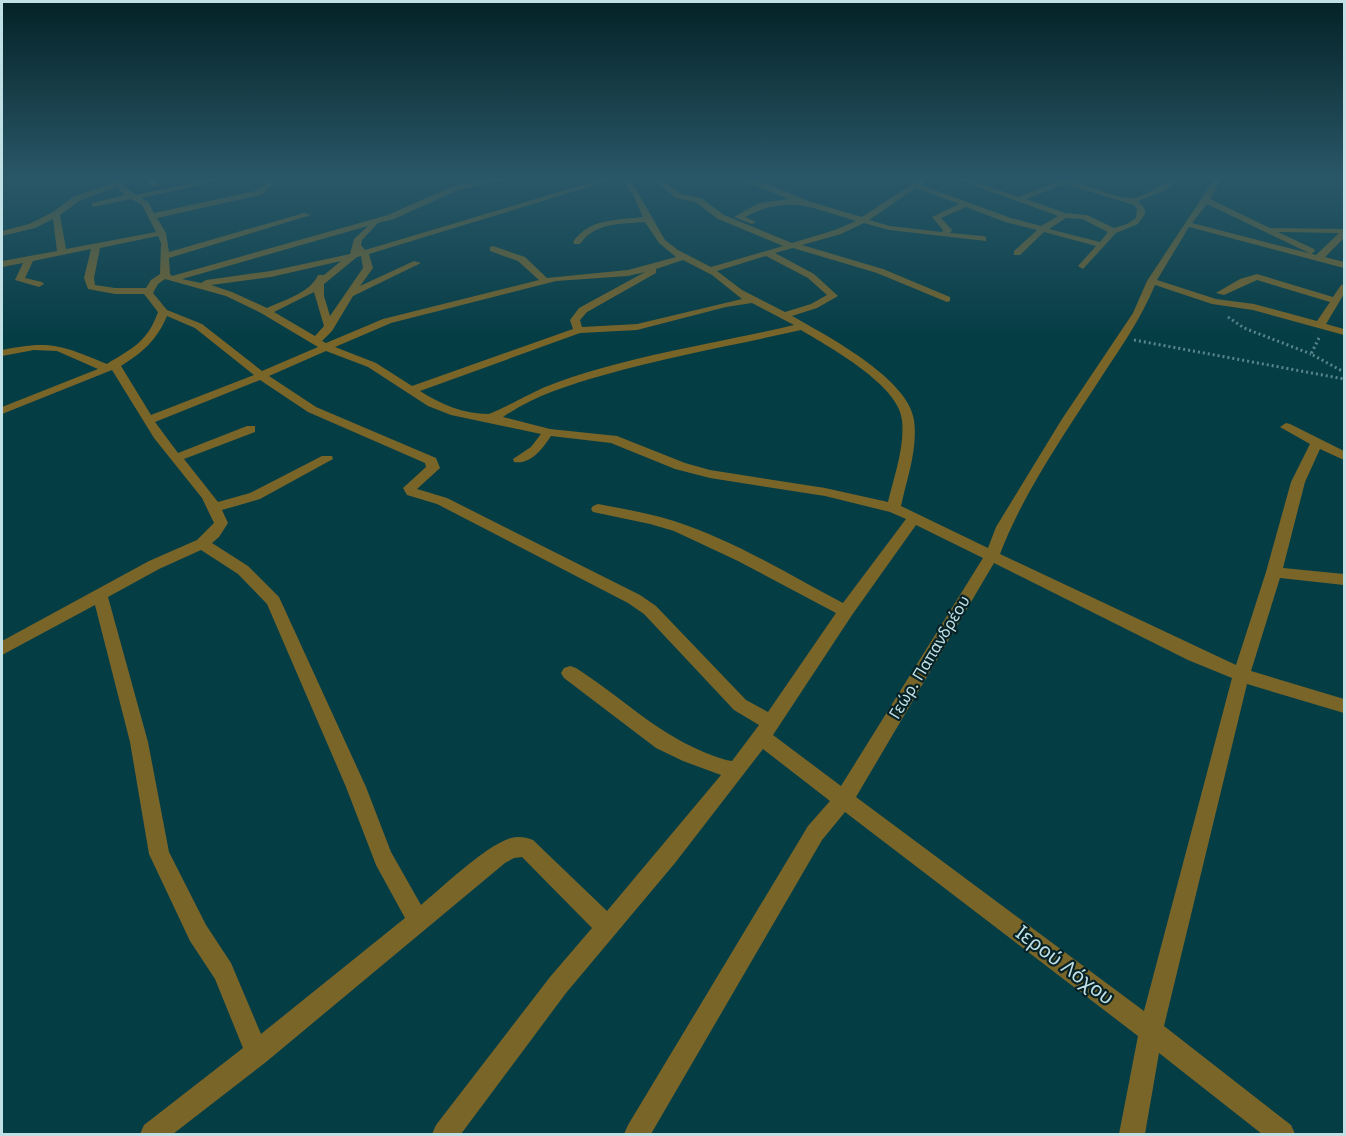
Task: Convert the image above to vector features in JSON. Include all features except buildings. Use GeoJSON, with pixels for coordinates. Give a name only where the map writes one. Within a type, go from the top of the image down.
{"type":"FeatureCollection","features":[{"type":"Feature","properties":{"kind":"street"},"geometry":{"type":"LineString","coordinates":[[59,231],[62,252]]}},
{"type":"Feature","properties":{"kind":"street"},"geometry":{"type":"LineString","coordinates":[[166,255],[253,231]]}},
{"type":"Feature","properties":{"kind":"street"},"geometry":{"type":"LineString","coordinates":[[148,291],[154,282],[168,277],[339,231]]}},
{"type":"Feature","properties":{"kind":"street"},"geometry":{"type":"LineString","coordinates":[[320,344],[329,326],[368,268],[369,262],[358,251],[357,238],[365,231]]}},
{"type":"Feature","properties":{"kind":"street"},"geometry":{"type":"LineString","coordinates":[[193,284],[252,277],[316,264],[428,231]]}},
{"type":"Feature","properties":{"kind":"street"},"geometry":{"type":"LineString","coordinates":[[577,242],[586,231]]}},
{"type":"Feature","properties":{"kind":"street"},"geometry":{"type":"LineString","coordinates":[[655,231],[661,241],[683,257],[710,270],[741,294],[803,326],[874,375],[901,400],[906,409],[907,438],[894,508]]}},
{"type":"Feature","properties":{"kind":"street"},"geometry":{"type":"LineString","coordinates":[[756,231],[793,246],[880,271],[947,299]]}},
{"type":"Feature","properties":{"kind":"street"},"geometry":{"type":"LineString","coordinates":[[710,270],[817,240],[838,231]]}},
{"type":"Feature","properties":{"kind":"street"},"geometry":{"type":"LineString","coordinates":[[906,231],[945,233],[983,239]]}},
{"type":"Feature","properties":{"kind":"street"},"geometry":{"type":"LineString","coordinates":[[1017,253],[1042,231]]}},
{"type":"Feature","properties":{"kind":"street"},"geometry":{"type":"LineString","coordinates":[[1047,231],[1101,244]]}},
{"type":"Feature","properties":{"kind":"street"},"geometry":{"type":"LineString","coordinates":[[1083,266],[1113,231]]}},
{"type":"Feature","properties":{"kind":"street","name":"Γεώρ. Παπανδρέου"},"geometry":{"type":"LineString","coordinates":[[637,1134],[816,833],[845,798],[992,555],[1003,526],[1068,419],[1138,313],[1152,281],[1183,231]]}},
{"type":"Feature","properties":{"kind":"street"},"geometry":{"type":"LineString","coordinates":[[1215,231],[1344,265]]}},
{"type":"Feature","properties":{"kind":"street"},"geometry":{"type":"LineString","coordinates":[[1274,231],[1319,257]]}},
{"type":"Feature","properties":{"kind":"street"},"geometry":{"type":"LineString","coordinates":[[1320,231],[1344,232]]}},
{"type":"Feature","properties":{"kind":"street"},"geometry":{"type":"LineString","coordinates":[[1319,257],[1344,232]]}},
{"type":"Feature","properties":{"kind":"street"},"geometry":{"type":"LineString","coordinates":[[2,264],[162,233],[168,277]]}},
{"type":"Feature","properties":{"kind":"street"},"geometry":{"type":"LineString","coordinates":[[96,246],[89,278],[92,287],[115,291],[148,291]]}},
{"type":"Feature","properties":{"kind":"street"},"geometry":{"type":"LineString","coordinates":[[493,249],[517,255],[530,264],[544,280]]}},
{"type":"Feature","properties":{"kind":"street"},"geometry":{"type":"LineString","coordinates":[[266,312],[303,294],[358,251]]}},
{"type":"Feature","properties":{"kind":"street"},"geometry":{"type":"LineString","coordinates":[[766,253],[804,272],[827,289],[832,296],[814,306],[784,315]]}},
{"type":"Feature","properties":{"kind":"street"},"geometry":{"type":"LineString","coordinates":[[579,330],[575,320],[583,310],[683,257]]}},
{"type":"Feature","properties":{"kind":"street"},"geometry":{"type":"LineString","coordinates":[[30,258],[20,279],[39,284]]}},
{"type":"Feature","properties":{"kind":"street"},"geometry":{"type":"LineString","coordinates":[[349,295],[417,263]]}},
{"type":"Feature","properties":{"kind":"street"},"geometry":{"type":"LineString","coordinates":[[149,420],[259,376],[320,344],[387,321],[544,280],[568,276],[628,273],[666,264],[694,263]]}},
{"type":"Feature","properties":{"kind":"street"},"geometry":{"type":"LineString","coordinates":[[316,264],[322,276],[319,283],[321,308],[329,326]]}},
{"type":"Feature","properties":{"kind":"street"},"geometry":{"type":"LineString","coordinates":[[168,277],[229,294],[287,323],[320,344],[372,365],[432,404],[451,411],[494,418],[548,432],[613,439],[680,466],[710,474],[825,492],[894,508],[1194,655],[1241,675],[1344,706]]}},
{"type":"Feature","properties":{"kind":"street"},"geometry":{"type":"LineString","coordinates":[[1152,281],[1206,300],[1222,298],[1243,281],[1257,278],[1336,301]]}},
{"type":"Feature","properties":{"kind":"street"},"geometry":{"type":"LineString","coordinates":[[1320,325],[1344,287]]}},
{"type":"Feature","properties":{"kind":"street"},"geometry":{"type":"LineString","coordinates":[[148,291],[163,312],[182,317],[204,329],[259,376]]}},
{"type":"Feature","properties":{"kind":"street"},"geometry":{"type":"LineString","coordinates":[[287,323],[303,294]]}},
{"type":"Feature","properties":{"kind":"street"},"geometry":{"type":"LineString","coordinates":[[1222,298],[1234,309],[1279,321],[1320,325],[1344,332]]}},
{"type":"Feature","properties":{"kind":"street"},"geometry":{"type":"LineString","coordinates":[[412,390],[579,330],[637,327],[726,304],[753,300]]}},
{"type":"Feature","properties":{"kind":"street"},"geometry":{"type":"LineString","coordinates":[[2,411],[110,366],[145,344],[157,329],[163,312]]}},
{"type":"Feature","properties":{"kind":"street"},"geometry":{"type":"LineString","coordinates":[[494,418],[508,408],[540,392],[600,373],[803,326]]}},
{"type":"Feature","properties":{"kind":"street"},"geometry":{"type":"LineString","coordinates":[[2,353],[34,347],[59,348],[110,366],[176,458],[205,491],[215,508],[220,523],[214,534],[202,544],[154,565],[2,649]]}},
{"type":"Feature","properties":{"kind":"street","name":"Ιερού Λόχου"},"geometry":{"type":"LineString","coordinates":[[259,376],[310,408],[431,461],[433,468],[410,488],[412,492],[442,501],[634,599],[650,610],[740,705],[845,798],[1151,1031],[1282,1134]]}},
{"type":"Feature","properties":{"kind":"street"},"geometry":{"type":"LineString","coordinates":[[2,400],[38,397]]}},
{"type":"Feature","properties":{"kind":"street"},"geometry":{"type":"LineString","coordinates":[[1286,427],[1344,456]]}},
{"type":"Feature","properties":{"kind":"street"},"geometry":{"type":"LineString","coordinates":[[176,458],[251,429]]}},
{"type":"Feature","properties":{"kind":"street"},"geometry":{"type":"LineString","coordinates":[[519,459],[535,450],[548,432]]}},
{"type":"Feature","properties":{"kind":"street"},"geometry":{"type":"LineString","coordinates":[[1132,1134],[1151,1031],[1241,675],[1274,572],[1298,482],[1316,444]]}},
{"type":"Feature","properties":{"kind":"street"},"geometry":{"type":"LineString","coordinates":[[215,508],[255,496],[327,459]]}},
{"type":"Feature","properties":{"kind":"street"},"geometry":{"type":"LineString","coordinates":[[598,509],[635,516],[677,528],[718,545],[846,611]]}},
{"type":"Feature","properties":{"kind":"street"},"geometry":{"type":"LineString","coordinates":[[445,1134],[558,985],[668,856],[736,771],[846,611],[914,518]]}},
{"type":"Feature","properties":{"kind":"street"},"geometry":{"type":"LineString","coordinates":[[202,544],[243,570],[273,602],[356,787],[383,858],[418,921]]}},
{"type":"Feature","properties":{"kind":"street"},"geometry":{"type":"LineString","coordinates":[[1274,572],[1344,580]]}},
{"type":"Feature","properties":{"kind":"street"},"geometry":{"type":"LineString","coordinates":[[100,596],[139,742],[159,854],[198,933],[223,971],[257,1053]]}},
{"type":"Feature","properties":{"kind":"street"},"geometry":{"type":"LineString","coordinates":[[570,673],[594,687],[641,727],[664,743],[702,762],[736,771]]}},
{"type":"Feature","properties":{"kind":"street"},"geometry":{"type":"LineString","coordinates":[[153,1134],[257,1053],[498,856],[512,848],[526,847],[606,926]]}},
{"type":"Feature","properties":{"kind":"path"},"geometry":{"type":"LineString","coordinates":[[1222,298],[1223,313],[1244,328],[1311,354],[1344,372]]}},
{"type":"Feature","properties":{"kind":"path"},"geometry":{"type":"LineString","coordinates":[[1311,354],[1321,334],[1320,325]]}},
{"type":"Feature","properties":{"kind":"path"},"geometry":{"type":"LineString","coordinates":[[1121,338],[1344,379]]}}]}
